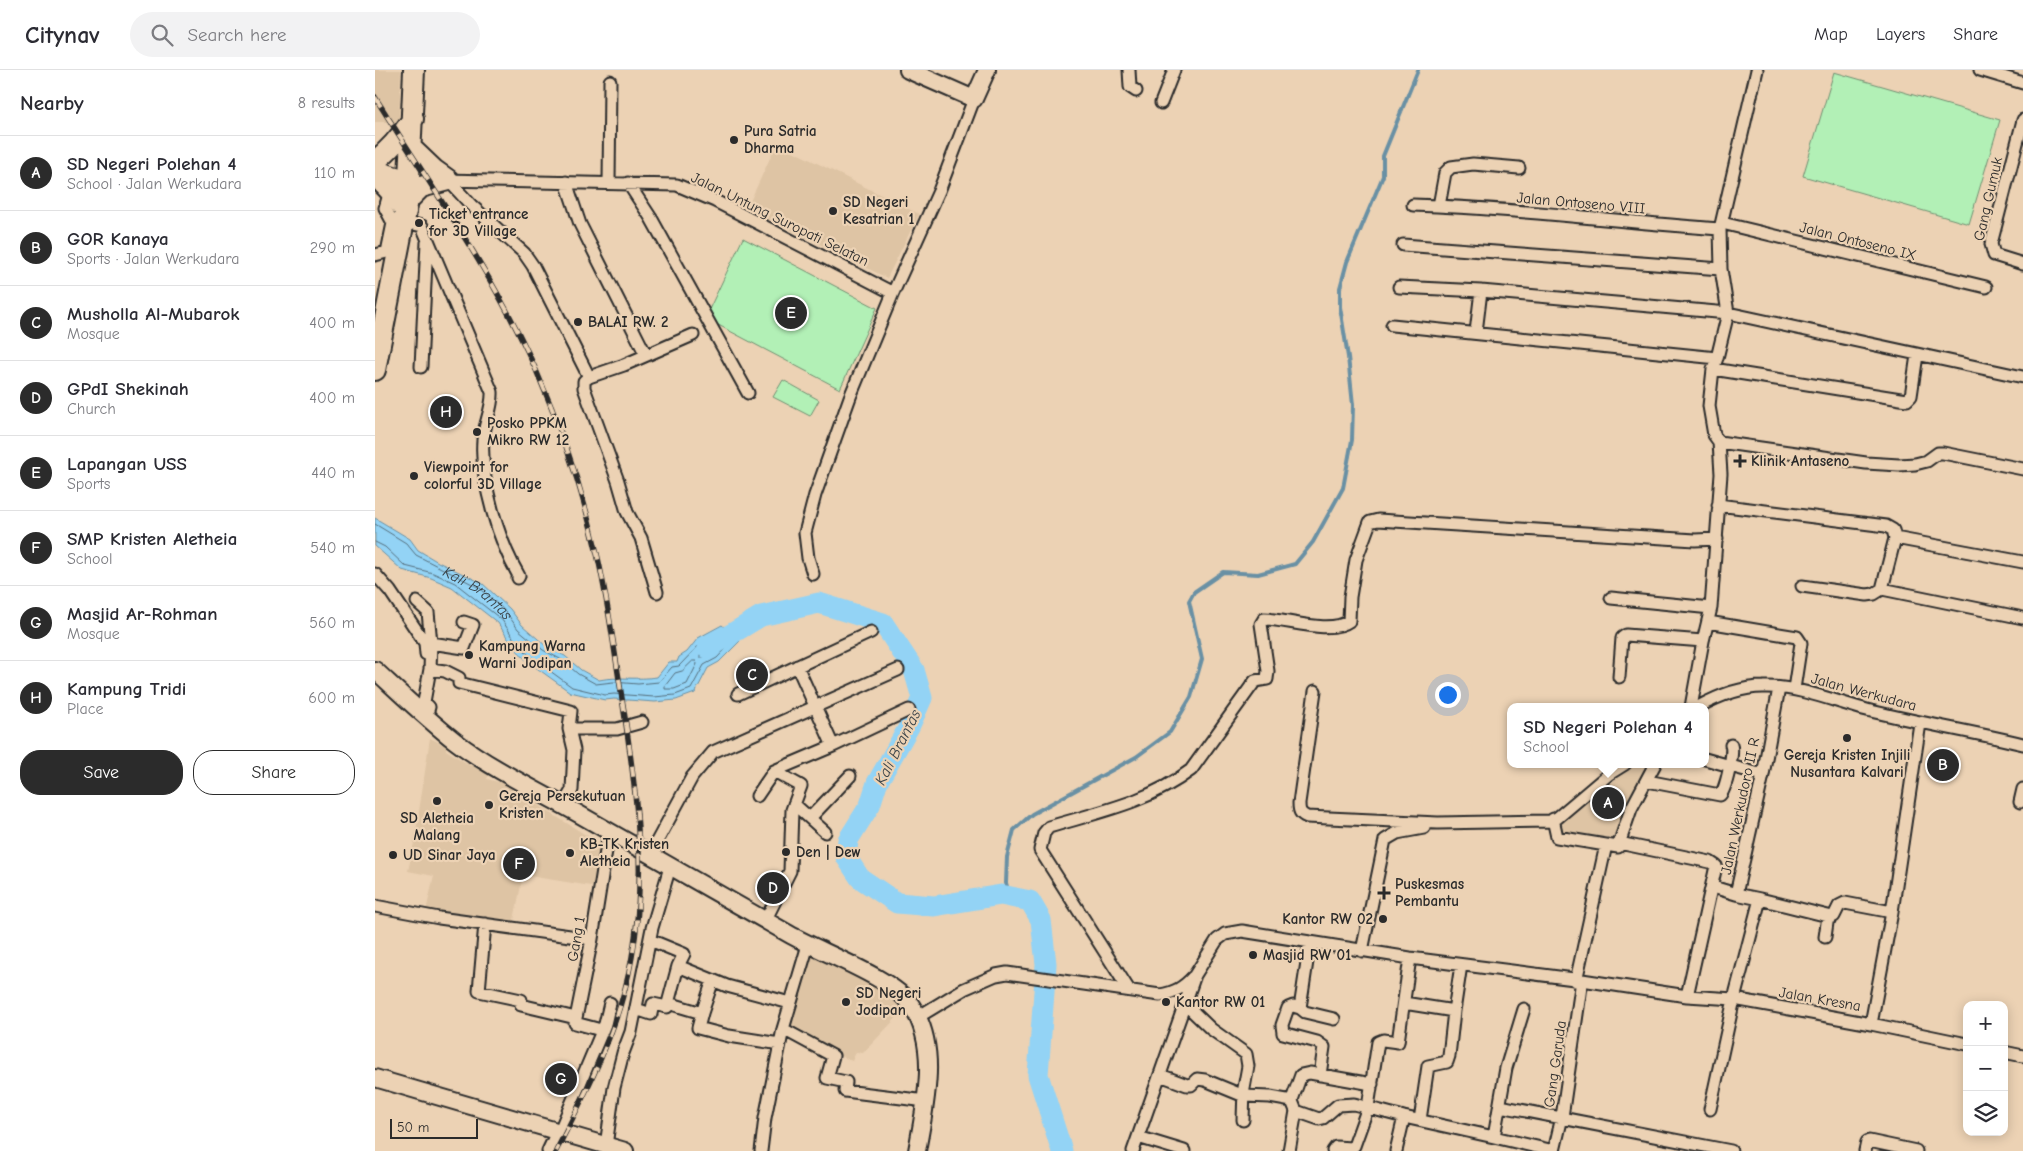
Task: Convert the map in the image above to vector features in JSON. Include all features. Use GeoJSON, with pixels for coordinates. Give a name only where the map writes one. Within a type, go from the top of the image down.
{"type":"FeatureCollection","features":[{"type":"Feature","properties":{"kind":"highway"},"geometry":{"type":"LineString","coordinates":[[375,370],[407,204],[413,119],[414,70]]}},
{"type":"Feature","properties":{"kind":"highway"},"geometry":{"type":"LineString","coordinates":[[375,161],[405,132],[413,119]]}},
{"type":"Feature","properties":{"kind":"highway"},"geometry":{"type":"LineString","coordinates":[[411,149],[433,170],[448,180]]}},
{"type":"Feature","properties":{"kind":"highway"},"geometry":{"type":"LineString","coordinates":[[375,176],[407,204]]}},
{"type":"Feature","properties":{"kind":"highway"},"geometry":{"type":"LineString","coordinates":[[407,204],[421,187],[448,180]]}},
{"type":"Feature","properties":{"kind":"main road"},"geometry":{"type":"LineString","coordinates":[[908,70],[974,99],[987,70]]}},
{"type":"Feature","properties":{"kind":"main road"},"geometry":{"type":"LineString","coordinates":[[375,170],[407,204]]}},
{"type":"Feature","properties":{"kind":"main road"},"geometry":{"type":"LineString","coordinates":[[375,670],[426,717],[455,741],[482,759],[765,921],[889,985],[906,999],[918,1017],[927,1045],[926,1101],[917,1151]]}},
{"type":"Feature","properties":{"kind":"main road"},"geometry":{"type":"LineString","coordinates":[[375,1078],[625,1151]]}},
{"type":"Feature","properties":{"kind":"street"},"geometry":{"type":"LineString","coordinates":[[1129,70],[1130,87],[1136,91]]}},
{"type":"Feature","properties":{"kind":"street"},"geometry":{"type":"LineString","coordinates":[[1161,103],[1174,70]]}},
{"type":"Feature","properties":{"kind":"street"},"geometry":{"type":"LineString","coordinates":[[1692,703],[1711,608],[1721,474],[1719,442],[1713,433],[1709,406],[1713,369],[1727,313],[1725,287],[1721,269],[1721,226],[1757,70]]}},
{"type":"Feature","properties":{"kind":"street"},"geometry":{"type":"LineString","coordinates":[[1979,70],[2023,84]]}},
{"type":"Feature","properties":{"kind":"street"},"geometry":{"type":"LineString","coordinates":[[609,183],[610,82]]}},
{"type":"Feature","properties":{"kind":"street"},"geometry":{"type":"LineString","coordinates":[[813,574],[805,540],[807,523],[850,397],[893,293],[939,191],[974,99]]}},
{"type":"Feature","properties":{"kind":"street","name":"Gang Gumuk"},"geometry":{"type":"LineString","coordinates":[[2023,120],[1991,244],[1994,255],[2023,264]]}},
{"type":"Feature","properties":{"kind":"street"},"geometry":{"type":"LineString","coordinates":[[1439,206],[1445,173],[1451,167],[1473,164],[1519,168]]}},
{"type":"Feature","properties":{"kind":"street"},"geometry":{"type":"LineString","coordinates":[[448,180],[471,205],[524,253],[533,266],[589,377]]}},
{"type":"Feature","properties":{"kind":"street","name":"Jalan Untung Suropati Selatan"},"geometry":{"type":"LineString","coordinates":[[448,180],[666,184],[689,189],[893,293]]}},
{"type":"Feature","properties":{"kind":"street"},"geometry":{"type":"LineString","coordinates":[[566,182],[584,232],[646,355]]}},
{"type":"Feature","properties":{"kind":"street"},"geometry":{"type":"LineString","coordinates":[[628,183],[651,218],[748,393]]}},
{"type":"Feature","properties":{"kind":"street"},"geometry":{"type":"LineString","coordinates":[[375,255],[387,252],[393,223],[385,208],[390,191]]}},
{"type":"Feature","properties":{"kind":"street"},"geometry":{"type":"LineString","coordinates":[[407,204],[422,226],[492,392],[492,401],[485,424],[483,463],[489,497],[498,529],[506,553],[519,576],[518,578]]}},
{"type":"Feature","properties":{"kind":"street","name":"Jalan Ontoseno VIII"},"geometry":{"type":"LineString","coordinates":[[1413,205],[1721,226]]}},
{"type":"Feature","properties":{"kind":"street","name":"Jalan Ontoseno IX"},"geometry":{"type":"LineString","coordinates":[[1721,226],[1986,287]]}},
{"type":"Feature","properties":{"kind":"street"},"geometry":{"type":"LineString","coordinates":[[421,367],[427,238]]}},
{"type":"Feature","properties":{"kind":"street"},"geometry":{"type":"LineString","coordinates":[[1403,245],[1721,269]]}},
{"type":"Feature","properties":{"kind":"street"},"geometry":{"type":"LineString","coordinates":[[1399,287],[1481,290],[1727,313],[2023,377]]}},
{"type":"Feature","properties":{"kind":"street"},"geometry":{"type":"LineString","coordinates":[[1476,332],[1481,290]]}},
{"type":"Feature","properties":{"kind":"street"},"geometry":{"type":"LineString","coordinates":[[1392,325],[1476,332],[1717,358]]}},
{"type":"Feature","properties":{"kind":"street"},"geometry":{"type":"LineString","coordinates":[[657,592],[641,538],[627,512],[618,481],[584,388],[584,381],[589,377],[624,365],[693,335]]}},
{"type":"Feature","properties":{"kind":"street"},"geometry":{"type":"LineString","coordinates":[[1713,369],[1907,400],[1911,396],[1917,355]]}},
{"type":"Feature","properties":{"kind":"street"},"geometry":{"type":"LineString","coordinates":[[1719,442],[1866,463],[1899,465],[1915,464],[1938,454],[1955,455],[2023,469]]}},
{"type":"Feature","properties":{"kind":"street"},"geometry":{"type":"LineString","coordinates":[[1718,505],[1886,526],[1893,530],[1895,538],[1882,589],[1875,594],[1867,595],[1802,586]]}},
{"type":"Feature","properties":{"kind":"street"},"geometry":{"type":"LineString","coordinates":[[1129,990],[1040,850],[1044,833],[1049,827],[1140,800],[1191,770],[1255,681],[1267,679],[1268,671],[1261,624],[1263,619],[1324,626],[1341,625],[1349,620],[1355,560],[1370,522],[1386,520],[1695,540],[1717,539]]}},
{"type":"Feature","properties":{"kind":"street"},"geometry":{"type":"LineString","coordinates":[[1895,538],[2023,562]]}},
{"type":"Feature","properties":{"kind":"street"},"geometry":{"type":"LineString","coordinates":[[375,574],[390,591],[425,643],[425,653],[430,664],[459,678],[459,682],[571,711],[569,729],[574,750],[572,790],[563,805]]}},
{"type":"Feature","properties":{"kind":"street"},"geometry":{"type":"LineString","coordinates":[[1882,589],[2023,618]]}},
{"type":"Feature","properties":{"kind":"street"},"geometry":{"type":"LineString","coordinates":[[1611,598],[1711,608]]}},
{"type":"Feature","properties":{"kind":"street"},"geometry":{"type":"LineString","coordinates":[[417,602],[428,612],[431,643],[424,702],[429,706],[426,717]]}},
{"type":"Feature","properties":{"kind":"street"},"geometry":{"type":"LineString","coordinates":[[431,643],[464,648],[473,626],[464,622]]}},
{"type":"Feature","properties":{"kind":"street"},"geometry":{"type":"LineString","coordinates":[[1708,622],[1797,637],[1801,644],[1794,689]]}},
{"type":"Feature","properties":{"kind":"street"},"geometry":{"type":"LineString","coordinates":[[738,694],[871,632]]}},
{"type":"Feature","properties":{"kind":"street"},"geometry":{"type":"LineString","coordinates":[[1619,678],[1622,638],[1626,635],[1703,641]]}},
{"type":"Feature","properties":{"kind":"street"},"geometry":{"type":"LineString","coordinates":[[797,666],[833,746]]}},
{"type":"Feature","properties":{"kind":"street"},"geometry":{"type":"LineString","coordinates":[[649,856],[692,777],[713,752],[897,670]]}},
{"type":"Feature","properties":{"kind":"street","name":"Jalan Werkudoro II R"},"geometry":{"type":"LineString","coordinates":[[1779,688],[1763,775],[1736,894],[1828,916]]}},
{"type":"Feature","properties":{"kind":"street","name":"Jalan Werkudara"},"geometry":{"type":"LineString","coordinates":[[1708,703],[1743,689],[1794,689],[1920,723],[2023,744]]}},
{"type":"Feature","properties":{"kind":"street"},"geometry":{"type":"LineString","coordinates":[[1315,691],[1299,804],[1299,810],[1302,815],[1314,818],[1438,824],[1553,819],[1620,768]]}},
{"type":"Feature","properties":{"kind":"street"},"geometry":{"type":"LineString","coordinates":[[757,796],[774,771],[833,746],[909,710]]}},
{"type":"Feature","properties":{"kind":"street"},"geometry":{"type":"LineString","coordinates":[[569,729],[617,729],[642,722]]}},
{"type":"Feature","properties":{"kind":"street"},"geometry":{"type":"LineString","coordinates":[[1871,1024],[1892,912],[1920,723]]}},
{"type":"Feature","properties":{"kind":"street"},"geometry":{"type":"LineString","coordinates":[[1647,781],[1719,795],[1723,791],[1729,766],[1731,745]]}},
{"type":"Feature","properties":{"kind":"street"},"geometry":{"type":"LineString","coordinates":[[1709,760],[1763,775]]}},
{"type":"Feature","properties":{"kind":"street"},"geometry":{"type":"LineString","coordinates":[[1553,819],[1557,837],[1618,848],[1631,809],[1653,768]]}},
{"type":"Feature","properties":{"kind":"street"},"geometry":{"type":"LineString","coordinates":[[765,921],[789,871],[791,810],[801,786],[774,771]]}},
{"type":"Feature","properties":{"kind":"street"},"geometry":{"type":"LineString","coordinates":[[810,818],[849,776]]}},
{"type":"Feature","properties":{"kind":"street"},"geometry":{"type":"LineString","coordinates":[[2020,802],[2023,789]]}},
{"type":"Feature","properties":{"kind":"street"},"geometry":{"type":"LineString","coordinates":[[794,804],[825,832]]}},
{"type":"Feature","properties":{"kind":"street"},"geometry":{"type":"LineString","coordinates":[[1362,951],[1385,840],[1397,833],[1438,824]]}},
{"type":"Feature","properties":{"kind":"street","name":"Gang 1"},"geometry":{"type":"LineString","coordinates":[[576,1018],[592,939],[609,832]]}},
{"type":"Feature","properties":{"kind":"street"},"geometry":{"type":"LineString","coordinates":[[1619,843],[1710,862],[1716,866],[1687,996]]}},
{"type":"Feature","properties":{"kind":"street","name":"Gang Garuda"},"geometry":{"type":"LineString","coordinates":[[1554,1151],[1562,1117],[1579,980],[1606,845]]}},
{"type":"Feature","properties":{"kind":"street"},"geometry":{"type":"LineString","coordinates":[[606,1146],[614,1088],[623,1053],[631,1032],[650,940],[670,867]]}},
{"type":"Feature","properties":{"kind":"street"},"geometry":{"type":"LineString","coordinates":[[1713,886],[1736,894]]}},
{"type":"Feature","properties":{"kind":"street"},"geometry":{"type":"LineString","coordinates":[[1710,1109],[1760,899]]}},
{"type":"Feature","properties":{"kind":"street"},"geometry":{"type":"LineString","coordinates":[[1825,936],[1828,916],[1835,916],[1839,906],[1845,903],[1892,912]]}},
{"type":"Feature","properties":{"kind":"street"},"geometry":{"type":"LineString","coordinates":[[375,906],[592,939]]}},
{"type":"Feature","properties":{"kind":"street"},"geometry":{"type":"LineString","coordinates":[[485,924],[479,991],[521,1000],[521,1005],[576,1018],[575,1023],[601,1030]]}},
{"type":"Feature","properties":{"kind":"street","name":"Jalan Kresna"},"geometry":{"type":"LineString","coordinates":[[1195,975],[1217,940],[1225,934],[1242,931],[1410,958],[1687,996],[1735,999],[1963,1043]]}},
{"type":"Feature","properties":{"kind":"street"},"geometry":{"type":"LineString","coordinates":[[636,1009],[651,1014],[653,1004],[667,1007],[678,966],[684,954],[650,940]]}},
{"type":"Feature","properties":{"kind":"street"},"geometry":{"type":"LineString","coordinates":[[1301,1008],[1310,942]]}},
{"type":"Feature","properties":{"kind":"street"},"geometry":{"type":"LineString","coordinates":[[761,1151],[783,1029],[808,944]]}},
{"type":"Feature","properties":{"kind":"street"},"geometry":{"type":"LineString","coordinates":[[1333,1151],[1336,1147],[1353,1147],[1368,1108],[1378,1042],[1383,1040],[1398,1042],[1410,958]]}},
{"type":"Feature","properties":{"kind":"street"},"geometry":{"type":"LineString","coordinates":[[1420,1120],[1428,1066],[1447,1062],[1449,1056],[1461,965]]}},
{"type":"Feature","properties":{"kind":"street"},"geometry":{"type":"LineString","coordinates":[[678,966],[713,980],[790,1003]]}},
{"type":"Feature","properties":{"kind":"street"},"geometry":{"type":"LineString","coordinates":[[918,1017],[964,989],[996,975],[1007,973],[1160,995],[1173,993],[1183,988],[1195,975]]}},
{"type":"Feature","properties":{"kind":"street"},"geometry":{"type":"LineString","coordinates":[[1133,1151],[1195,975]]}},
{"type":"Feature","properties":{"kind":"street"},"geometry":{"type":"LineString","coordinates":[[713,980],[698,1028],[729,1036],[780,1044]]}},
{"type":"Feature","properties":{"kind":"street"},"geometry":{"type":"LineString","coordinates":[[548,1151],[558,1132],[601,1030],[610,1002]]}},
{"type":"Feature","properties":{"kind":"street"},"geometry":{"type":"LineString","coordinates":[[667,1003],[702,1013]]}},
{"type":"Feature","properties":{"kind":"street"},"geometry":{"type":"LineString","coordinates":[[1404,1003],[1454,1011]]}},
{"type":"Feature","properties":{"kind":"street"},"geometry":{"type":"LineString","coordinates":[[1185,1004],[1211,1029],[1246,1054],[1248,1066],[1243,1120]]}},
{"type":"Feature","properties":{"kind":"street"},"geometry":{"type":"LineString","coordinates":[[1320,1075],[1324,1047],[1321,1044],[1285,1034],[1282,1030],[1282,1025],[1288,1008],[1293,1006],[1301,1008],[1305,1012],[1334,1019]]}},
{"type":"Feature","properties":{"kind":"street"},"geometry":{"type":"LineString","coordinates":[[1494,1136],[1506,1068],[1524,1009]]}},
{"type":"Feature","properties":{"kind":"street"},"geometry":{"type":"LineString","coordinates":[[783,1029],[833,1056],[827,1078],[846,1082],[845,1091],[926,1101]]}},
{"type":"Feature","properties":{"kind":"street"},"geometry":{"type":"LineString","coordinates":[[2008,1053],[2023,1056]]}},
{"type":"Feature","properties":{"kind":"street"},"geometry":{"type":"LineString","coordinates":[[1289,1151],[1294,1106],[1301,1075],[1310,1073],[1372,1084]]}},
{"type":"Feature","properties":{"kind":"street"},"geometry":{"type":"LineString","coordinates":[[1160,1075],[1187,1085],[1191,1085],[1197,1079],[1205,1080],[1244,1096],[1270,1097],[1319,1118],[1323,1118],[1338,1105],[1345,1103],[1554,1151]]}},
{"type":"Feature","properties":{"kind":"street"},"geometry":{"type":"LineString","coordinates":[[1500,1106],[1731,1151]]}},
{"type":"Feature","properties":{"kind":"street"},"geometry":{"type":"LineString","coordinates":[[1396,1151],[1404,1117]]}},
{"type":"Feature","properties":{"kind":"street"},"geometry":{"type":"LineString","coordinates":[[1138,1137],[1184,1151]]}},
{"type":"Feature","properties":{"kind":"street"},"geometry":{"type":"LineString","coordinates":[[1865,1151],[1869,1141],[1916,1151]]}},
{"type":"Feature","properties":{"kind":"shaded area"},"geometry":{"type":"Polygon","coordinates":[[[375,70],[401,70],[399,122],[375,122],[375,70]]]}},
{"type":"Feature","properties":{"kind":"shaded area","name":"SD Negeri Kesatrian 1"},"geometry":{"type":"Polygon","coordinates":[[[777,143],[919,214],[887,278],[747,208],[777,143]]]}},
{"type":"Feature","properties":{"kind":"shaded area"},"geometry":{"type":"Polygon","coordinates":[[[430,738],[446,746],[446,750],[471,766],[473,763],[490,771],[487,779],[525,789],[523,796],[602,845],[597,887],[523,875],[513,925],[426,911],[434,876],[408,871],[415,838],[430,738]]]}},
{"type":"Feature","properties":{"kind":"shaded area"},"geometry":{"type":"Polygon","coordinates":[[[1647,768],[1616,845],[1561,836],[1563,820],[1629,769],[1647,768]]]}},
{"type":"Feature","properties":{"kind":"shaded area","name":"SD Negeri Jodipan"},"geometry":{"type":"Polygon","coordinates":[[[812,953],[893,994],[904,1010],[863,1053],[856,1052],[852,1061],[818,1046],[785,1028],[812,953]]]}},
{"type":"Feature","properties":{"kind":"green space"},"geometry":{"type":"Polygon","coordinates":[[[1834,72],[2000,120],[1969,224],[1803,176],[1834,72]]]}},
{"type":"Feature","properties":{"kind":"green space"},"geometry":{"type":"Polygon","coordinates":[[[743,238],[877,308],[840,389],[705,318],[743,238]]]}},
{"type":"Feature","properties":{"kind":"green space"},"geometry":{"type":"Polygon","coordinates":[[[783,380],[819,400],[810,416],[773,397],[783,380]]]}},
{"type":"Feature","properties":{"kind":"water"},"geometry":{"type":"Polygon","coordinates":[[[375,518],[410,539],[418,550],[482,583],[510,609],[522,625],[546,646],[565,656],[581,670],[599,680],[657,677],[669,662],[677,662],[679,657],[687,652],[698,638],[722,625],[740,641],[719,662],[708,668],[695,693],[676,700],[655,702],[605,700],[570,692],[527,661],[512,645],[498,623],[452,587],[431,578],[402,570],[375,546],[375,518]]]}},
{"type":"Feature","properties":{"kind":"waterway"},"geometry":{"type":"LineString","coordinates":[[1010,897],[1006,883],[1007,857],[1014,830],[1032,814],[1136,757],[1170,732],[1191,697],[1202,659],[1189,601],[1194,592],[1223,572],[1258,574],[1295,564],[1313,542],[1343,488],[1352,440],[1353,405],[1340,307],[1340,288],[1347,262],[1383,176],[1383,156],[1418,70]]}},
{"type":"Feature","properties":{"kind":"waterway","name":"Kali Brantas"},"geometry":{"type":"LineString","coordinates":[[708,648],[761,616],[819,603],[883,623],[914,670],[922,698],[910,725],[877,783],[870,805],[848,840],[846,857],[860,878],[897,903],[934,906],[1001,895],[1030,901],[1041,920],[1046,964],[1038,1075],[1062,1151]]}},
{"type":"Feature","properties":{"kind":"railway"},"geometry":{"type":"LineString","coordinates":[[375,97],[481,265],[501,299],[536,370],[555,416],[579,486],[602,575],[608,608],[635,791],[639,858],[637,924],[627,983],[620,1008],[602,1057],[556,1151]]}},
{"type":"Feature","properties":{"kind":"place","name":"Pura Satria Dharma"},"geometry":{"type":"Point","coordinates":[734,140]}},
{"type":"Feature","properties":{"kind":"place","name":"SD Negeri Kesatrian 1"},"geometry":{"type":"Point","coordinates":[833,211]}},
{"type":"Feature","properties":{"kind":"place","name":"Ticket entrance for 3D Village"},"geometry":{"type":"Point","coordinates":[419,223]}},
{"type":"Feature","properties":{"kind":"place","name":"Lapangan USS"},"geometry":{"type":"Point","coordinates":[791,313]}},
{"type":"Feature","properties":{"kind":"place","name":"BALAI RW. 2"},"geometry":{"type":"Point","coordinates":[578,322]}},
{"type":"Feature","properties":{"kind":"place","name":"Kampung Tridi"},"geometry":{"type":"Point","coordinates":[446,412]}},
{"type":"Feature","properties":{"kind":"place","name":"Posko PPKM Mikro RW 12"},"geometry":{"type":"Point","coordinates":[477,432]}},
{"type":"Feature","properties":{"kind":"place","name":"Klinik Antaseno"},"geometry":{"type":"Point","coordinates":[1740,461]}},
{"type":"Feature","properties":{"kind":"place","name":"Viewpoint for colorful 3D Village"},"geometry":{"type":"Point","coordinates":[414,476]}},
{"type":"Feature","properties":{"kind":"place","name":"Kampung Warna Warni Jodipan"},"geometry":{"type":"Point","coordinates":[469,655]}},
{"type":"Feature","properties":{"kind":"place","name":"Musholla Al-Mubarok"},"geometry":{"type":"Point","coordinates":[752,675]}},
{"type":"Feature","properties":{"kind":"place","name":"Gereja Kristen Injili Nusantara Kalvari"},"geometry":{"type":"Point","coordinates":[1847,738]}},
{"type":"Feature","properties":{"kind":"place","name":"GOR Kanaya"},"geometry":{"type":"Point","coordinates":[1943,765]}},
{"type":"Feature","properties":{"kind":"place","name":"SD Aletheia Malang"},"geometry":{"type":"Point","coordinates":[437,801]}},
{"type":"Feature","properties":{"kind":"place","name":"SD Negeri Polehan 4"},"geometry":{"type":"Point","coordinates":[1608,803]}},
{"type":"Feature","properties":{"kind":"place","name":"Gereja Persekutuan Kristen"},"geometry":{"type":"Point","coordinates":[489,805]}},
{"type":"Feature","properties":{"kind":"place","name":"Den | Dew"},"geometry":{"type":"Point","coordinates":[786,852]}},
{"type":"Feature","properties":{"kind":"place","name":"KB-TK Kristen Aletheia"},"geometry":{"type":"Point","coordinates":[570,853]}},
{"type":"Feature","properties":{"kind":"place","name":"UD Sinar Jaya"},"geometry":{"type":"Point","coordinates":[393,855]}},
{"type":"Feature","properties":{"kind":"place","name":"SMP Kristen Aletheia"},"geometry":{"type":"Point","coordinates":[519,864]}},
{"type":"Feature","properties":{"kind":"place","name":"GPdI Shekinah"},"geometry":{"type":"Point","coordinates":[773,888]}},
{"type":"Feature","properties":{"kind":"place","name":"Puskesmas Pembantu"},"geometry":{"type":"Point","coordinates":[1384,893]}},
{"type":"Feature","properties":{"kind":"place","name":"Kantor RW 02"},"geometry":{"type":"Point","coordinates":[1383,919]}},
{"type":"Feature","properties":{"kind":"place","name":"Masjid RW 01"},"geometry":{"type":"Point","coordinates":[1253,955]}},
{"type":"Feature","properties":{"kind":"place","name":"SD Negeri Jodipan"},"geometry":{"type":"Point","coordinates":[846,1002]}},
{"type":"Feature","properties":{"kind":"place","name":"Kantor RW 01"},"geometry":{"type":"Point","coordinates":[1166,1002]}},
{"type":"Feature","properties":{"kind":"place","name":"Masjid Ar-Rohman"},"geometry":{"type":"Point","coordinates":[561,1079]}}]}
